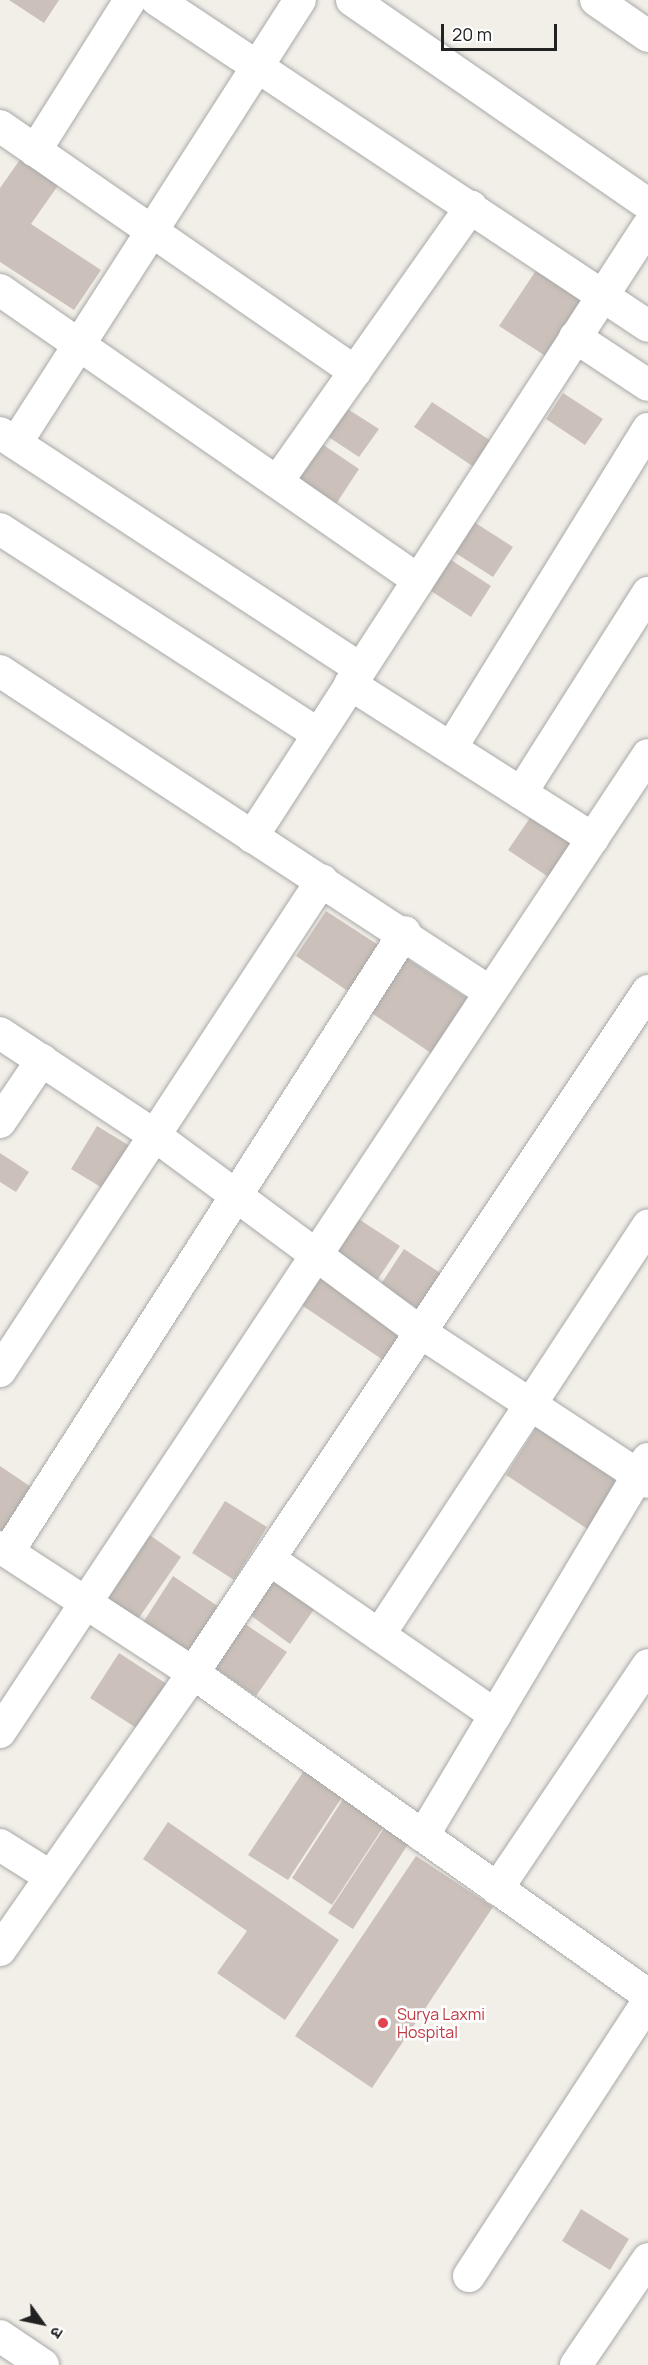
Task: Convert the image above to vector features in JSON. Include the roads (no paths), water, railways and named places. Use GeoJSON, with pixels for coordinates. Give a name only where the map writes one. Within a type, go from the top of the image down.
{"type":"FeatureCollection","features":[{"type":"Feature","properties":{"kind":"street"},"geometry":{"type":"LineString","coordinates":[[35,150],[130,0]]}},
{"type":"Feature","properties":{"kind":"street"},"geometry":{"type":"LineString","coordinates":[[157,0],[260,66],[648,327]]}},
{"type":"Feature","properties":{"kind":"street"},"geometry":{"type":"LineString","coordinates":[[300,0],[260,66],[77,344],[8,438],[355,676],[451,748],[593,839]]}},
{"type":"Feature","properties":{"kind":"street"},"geometry":{"type":"LineString","coordinates":[[352,0],[648,204]]}},
{"type":"Feature","properties":{"kind":"street"},"geometry":{"type":"LineString","coordinates":[[596,0],[648,36]]}},
{"type":"Feature","properties":{"kind":"street"},"geometry":{"type":"LineString","coordinates":[[0,126],[355,372]]}},
{"type":"Feature","properties":{"kind":"street"},"geometry":{"type":"LineString","coordinates":[[277,482],[471,207]]}},
{"type":"Feature","properties":{"kind":"street"},"geometry":{"type":"LineString","coordinates":[[252,837],[648,225]]}},
{"type":"Feature","properties":{"kind":"street"},"geometry":{"type":"LineString","coordinates":[[0,290],[418,580]]}},
{"type":"Feature","properties":{"kind":"street"},"geometry":{"type":"LineString","coordinates":[[575,338],[648,385]]}},
{"type":"Feature","properties":{"kind":"street"},"geometry":{"type":"LineString","coordinates":[[451,748],[648,429]]}},
{"type":"Feature","properties":{"kind":"street"},"geometry":{"type":"LineString","coordinates":[[0,529],[318,734]]}},
{"type":"Feature","properties":{"kind":"street"},"geometry":{"type":"LineString","coordinates":[[521,793],[648,593]]}},
{"type":"Feature","properties":{"kind":"street"},"geometry":{"type":"LineString","coordinates":[[0,671],[252,837],[405,932],[490,992]]}},
{"type":"Feature","properties":{"kind":"street"},"geometry":{"type":"LineString","coordinates":[[0,1732],[82,1601],[648,755]]}},
{"type":"Feature","properties":{"kind":"street"},"geometry":{"type":"LineString","coordinates":[[0,1371],[322,880]]}},
{"type":"Feature","properties":{"kind":"street"},"geometry":{"type":"LineString","coordinates":[[405,932],[4,1549],[193,1673],[497,1889],[645,1987],[470,2276]]}},
{"type":"Feature","properties":{"kind":"street"},"geometry":{"type":"LineString","coordinates":[[0,1950],[193,1673],[648,991]]}},
{"type":"Feature","properties":{"kind":"street"},"geometry":{"type":"LineString","coordinates":[[0,1033],[154,1135],[313,1256],[420,1332],[529,1404],[644,1472],[423,1836]]}},
{"type":"Feature","properties":{"kind":"street"},"geometry":{"type":"LineString","coordinates":[[0,1122],[42,1060]]}},
{"type":"Feature","properties":{"kind":"street"},"geometry":{"type":"LineString","coordinates":[[379,1635],[648,1225]]}},
{"type":"Feature","properties":{"kind":"street"},"geometry":{"type":"LineString","coordinates":[[269,1559],[495,1715]]}},
{"type":"Feature","properties":{"kind":"street"},"geometry":{"type":"LineString","coordinates":[[497,1889],[648,1665]]}},
{"type":"Feature","properties":{"kind":"street"},"geometry":{"type":"LineString","coordinates":[[0,1845],[51,1877]]}},
{"type":"Feature","properties":{"kind":"street"},"geometry":{"type":"LineString","coordinates":[[576,2365],[648,2259]]}},
{"type":"Feature","properties":{"kind":"street"},"geometry":{"type":"LineString","coordinates":[[0,2336],[43,2365]]}},
{"type":"Feature","properties":{"kind":"place","name":"Surya Laxmi Hospital"},"geometry":{"type":"Point","coordinates":[383,2023]}}]}
